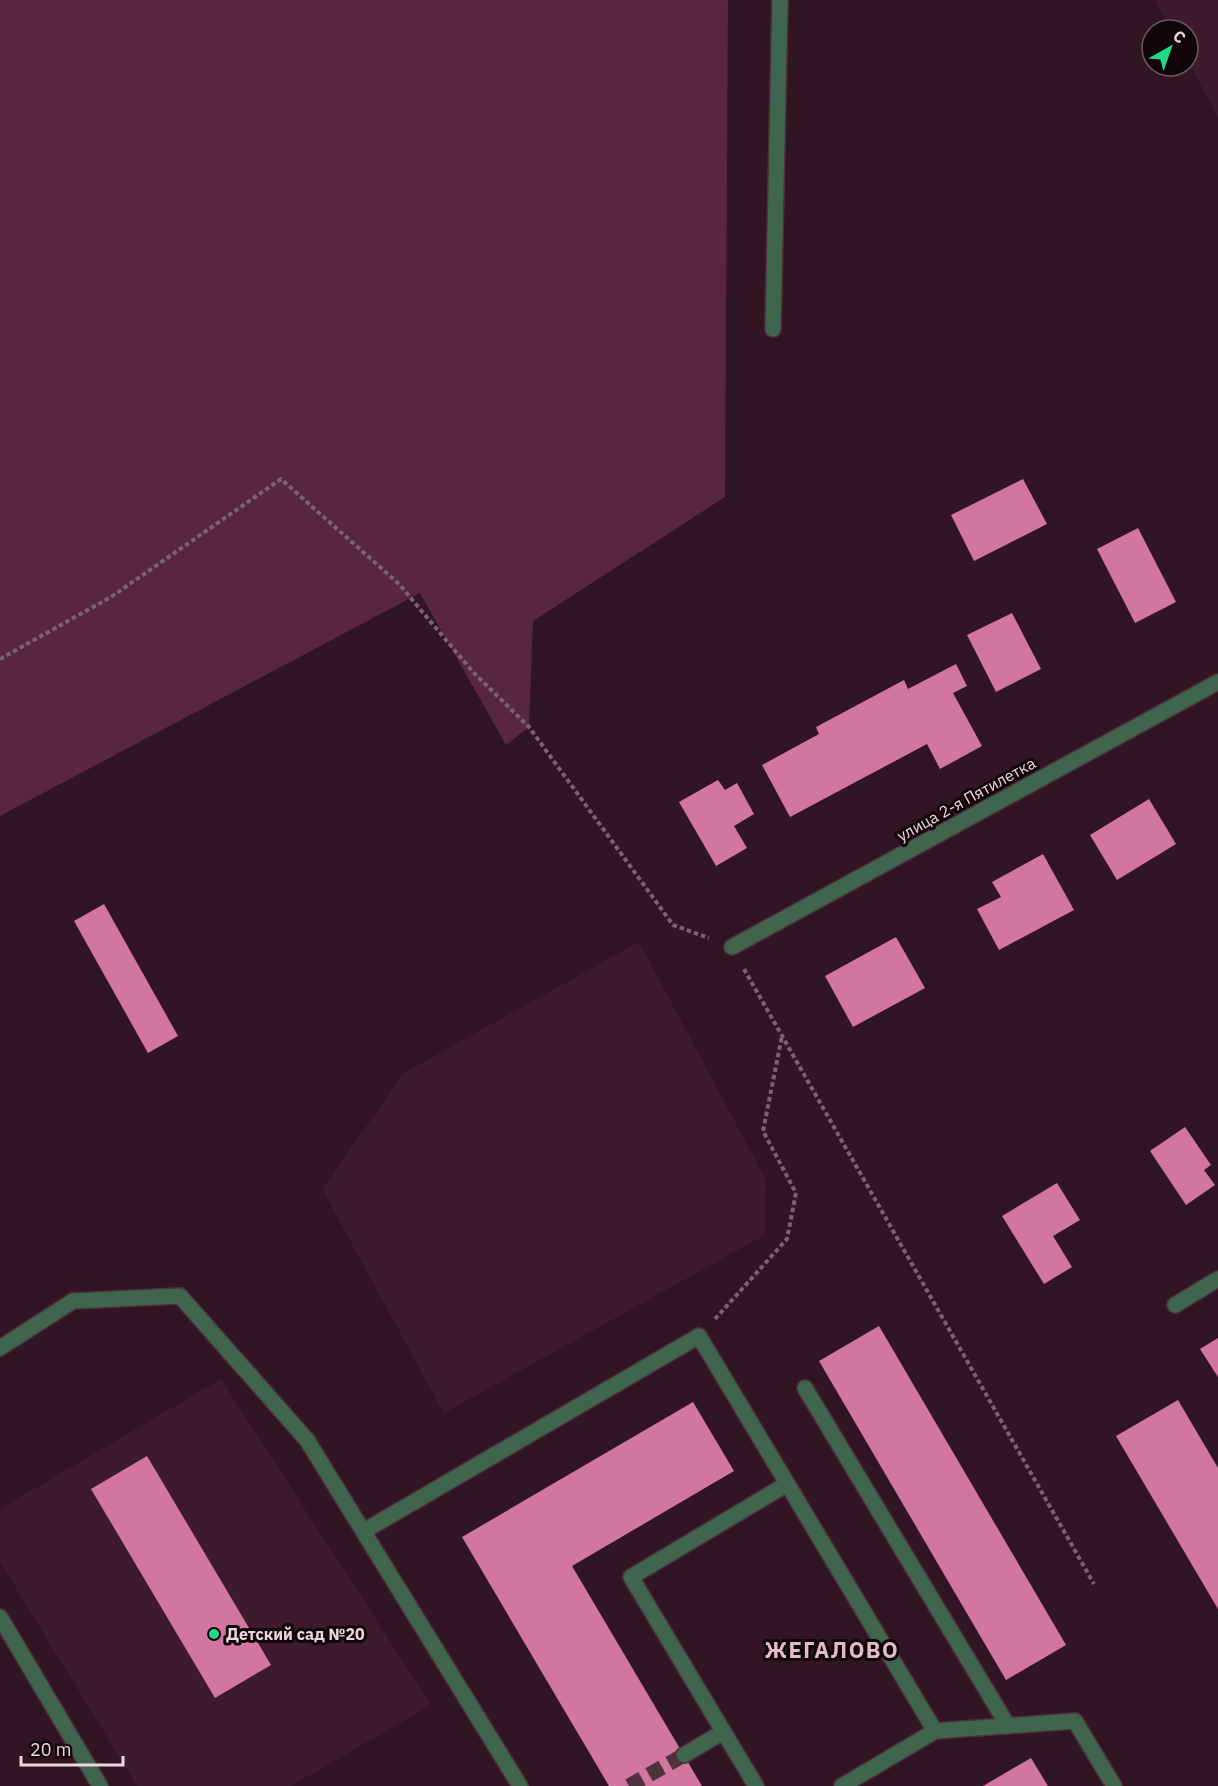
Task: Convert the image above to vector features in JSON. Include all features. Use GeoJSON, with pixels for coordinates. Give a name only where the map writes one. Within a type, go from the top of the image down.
{"type":"FeatureCollection","features":[{"type":"Feature","properties":{"kind":"street"},"geometry":{"type":"LineString","coordinates":[[773,328],[780,0]]}},
{"type":"Feature","properties":{"kind":"street","name":"улица 2-я Пятилетка"},"geometry":{"type":"LineString","coordinates":[[732,947],[1218,682]]}},
{"type":"Feature","properties":{"kind":"street"},"geometry":{"type":"LineString","coordinates":[[1175,1305],[1218,1279]]}},
{"type":"Feature","properties":{"kind":"street"},"geometry":{"type":"LineString","coordinates":[[0,1348],[73,1301],[180,1296],[307,1440],[520,1786]]}},
{"type":"Feature","properties":{"kind":"street"},"geometry":{"type":"LineString","coordinates":[[364,1531],[699,1336],[935,1731]]}},
{"type":"Feature","properties":{"kind":"street"},"geometry":{"type":"LineString","coordinates":[[806,1388],[1008,1726]]}},
{"type":"Feature","properties":{"kind":"street"},"geometry":{"type":"LineString","coordinates":[[756,1786],[631,1577],[787,1484]]}},
{"type":"Feature","properties":{"kind":"street"},"geometry":{"type":"LineString","coordinates":[[0,1617],[100,1786]]}},
{"type":"Feature","properties":{"kind":"street"},"geometry":{"type":"LineString","coordinates":[[842,1786],[935,1731],[1075,1721],[1114,1786]]}},
{"type":"Feature","properties":{"kind":"street"},"geometry":{"type":"LineString","coordinates":[[684,1755],[723,1732]]}},
{"type":"Feature","properties":{"kind":"path"},"geometry":{"type":"LineString","coordinates":[[0,659],[111,597],[281,479],[399,584],[474,672],[529,728],[673,925],[732,947],[1094,1584]]}},
{"type":"Feature","properties":{"kind":"path"},"geometry":{"type":"LineString","coordinates":[[699,1336],[787,1239],[796,1193],[763,1131],[782,1035]]}},
{"type":"Feature","properties":{"kind":"shaded area"},"geometry":{"type":"Polygon","coordinates":[[[0,0],[728,0],[725,497],[533,621],[529,727],[506,745],[420,593],[0,816],[0,0]]]}},
{"type":"Feature","properties":{"kind":"shaded area"},"geometry":{"type":"Polygon","coordinates":[[[1155,0],[1218,0],[1218,117],[1197,78],[1200,78],[1200,18],[1165,18],[1155,0]]]}},
{"type":"Feature","properties":{"kind":"shaded area"},"geometry":{"type":"Polygon","coordinates":[[[639,942],[766,1180],[765,1235],[444,1413],[322,1189],[404,1073],[639,942]]]}},
{"type":"Feature","properties":{"kind":"shaded area","name":"Детский сад №20"},"geometry":{"type":"Polygon","coordinates":[[[221,1379],[431,1705],[291,1786],[137,1786],[0,1562],[0,1509],[221,1379]]]}},
{"type":"Feature","properties":{"kind":"building"},"geometry":{"type":"Polygon","coordinates":[[[1023,479],[1047,524],[974,561],[951,515],[1023,479]]]}},
{"type":"Feature","properties":{"kind":"building"},"geometry":{"type":"Polygon","coordinates":[[[1138,528],[1176,602],[1135,623],[1097,549],[1138,528]]]}},
{"type":"Feature","properties":{"kind":"building"},"geometry":{"type":"Polygon","coordinates":[[[1012,613],[1041,669],[996,692],[967,635],[1012,613]]]}},
{"type":"Feature","properties":{"kind":"building"},"geometry":{"type":"Polygon","coordinates":[[[956,664],[967,686],[953,693],[982,746],[940,769],[927,744],[790,817],[762,765],[819,734],[816,727],[904,680],[908,689],[956,664]]]}},
{"type":"Feature","properties":{"kind":"building"},"geometry":{"type":"Polygon","coordinates":[[[718,780],[725,790],[737,783],[754,814],[734,826],[747,848],[716,866],[679,802],[718,780]]]}},
{"type":"Feature","properties":{"kind":"building"},"geometry":{"type":"Polygon","coordinates":[[[1149,799],[1176,844],[1117,880],[1090,835],[1149,799]]]}},
{"type":"Feature","properties":{"kind":"building"},"geometry":{"type":"Polygon","coordinates":[[[1043,854],[1074,910],[999,950],[977,909],[1001,897],[992,882],[1043,854]]]}},
{"type":"Feature","properties":{"kind":"building"},"geometry":{"type":"Polygon","coordinates":[[[104,904],[178,1036],[148,1053],[74,921],[104,904]]]}},
{"type":"Feature","properties":{"kind":"building"},"geometry":{"type":"Polygon","coordinates":[[[896,937],[925,988],[853,1027],[825,976],[896,937]]]}},
{"type":"Feature","properties":{"kind":"building"},"geometry":{"type":"Polygon","coordinates":[[[1185,1127],[1211,1165],[1204,1170],[1215,1185],[1186,1205],[1150,1151],[1185,1127]]]}},
{"type":"Feature","properties":{"kind":"building"},"geometry":{"type":"Polygon","coordinates":[[[1057,1183],[1080,1220],[1053,1236],[1072,1267],[1044,1284],[1002,1216],[1057,1183]]]}},
{"type":"Feature","properties":{"kind":"building"},"geometry":{"type":"Polygon","coordinates":[[[879,1326],[1066,1645],[1006,1680],[819,1361],[879,1326]]]}},
{"type":"Feature","properties":{"kind":"building"},"geometry":{"type":"Polygon","coordinates":[[[1218,1338],[1218,1377],[1200,1349],[1218,1338]]]}},
{"type":"Feature","properties":{"kind":"building"},"geometry":{"type":"Polygon","coordinates":[[[1178,1400],[1218,1468],[1218,1609],[1116,1436],[1178,1400]]]}},
{"type":"Feature","properties":{"kind":"building"},"geometry":{"type":"Polygon","coordinates":[[[693,1402],[734,1471],[572,1566],[702,1786],[609,1786],[462,1537],[693,1402]]]}},
{"type":"Feature","properties":{"kind":"building"},"geometry":{"type":"Polygon","coordinates":[[[147,1456],[271,1665],[215,1698],[91,1489],[147,1456]]]}},
{"type":"Feature","properties":{"kind":"building"},"geometry":{"type":"Polygon","coordinates":[[[1031,1758],[1048,1786],[983,1786],[1031,1758]]]}},
{"type":"Feature","properties":{"kind":"tunnel"},"geometry":{"type":"LineString","coordinates":[[629,1786],[684,1755]]}},
{"type":"Feature","properties":{"kind":"place","name":"Детский сад №20"},"geometry":{"type":"Point","coordinates":[214,1634]}},
{"type":"Feature","properties":{"kind":"district","name":"ЖЕГАЛОВО"},"geometry":{"type":"Point","coordinates":[832,1650]}}]}
